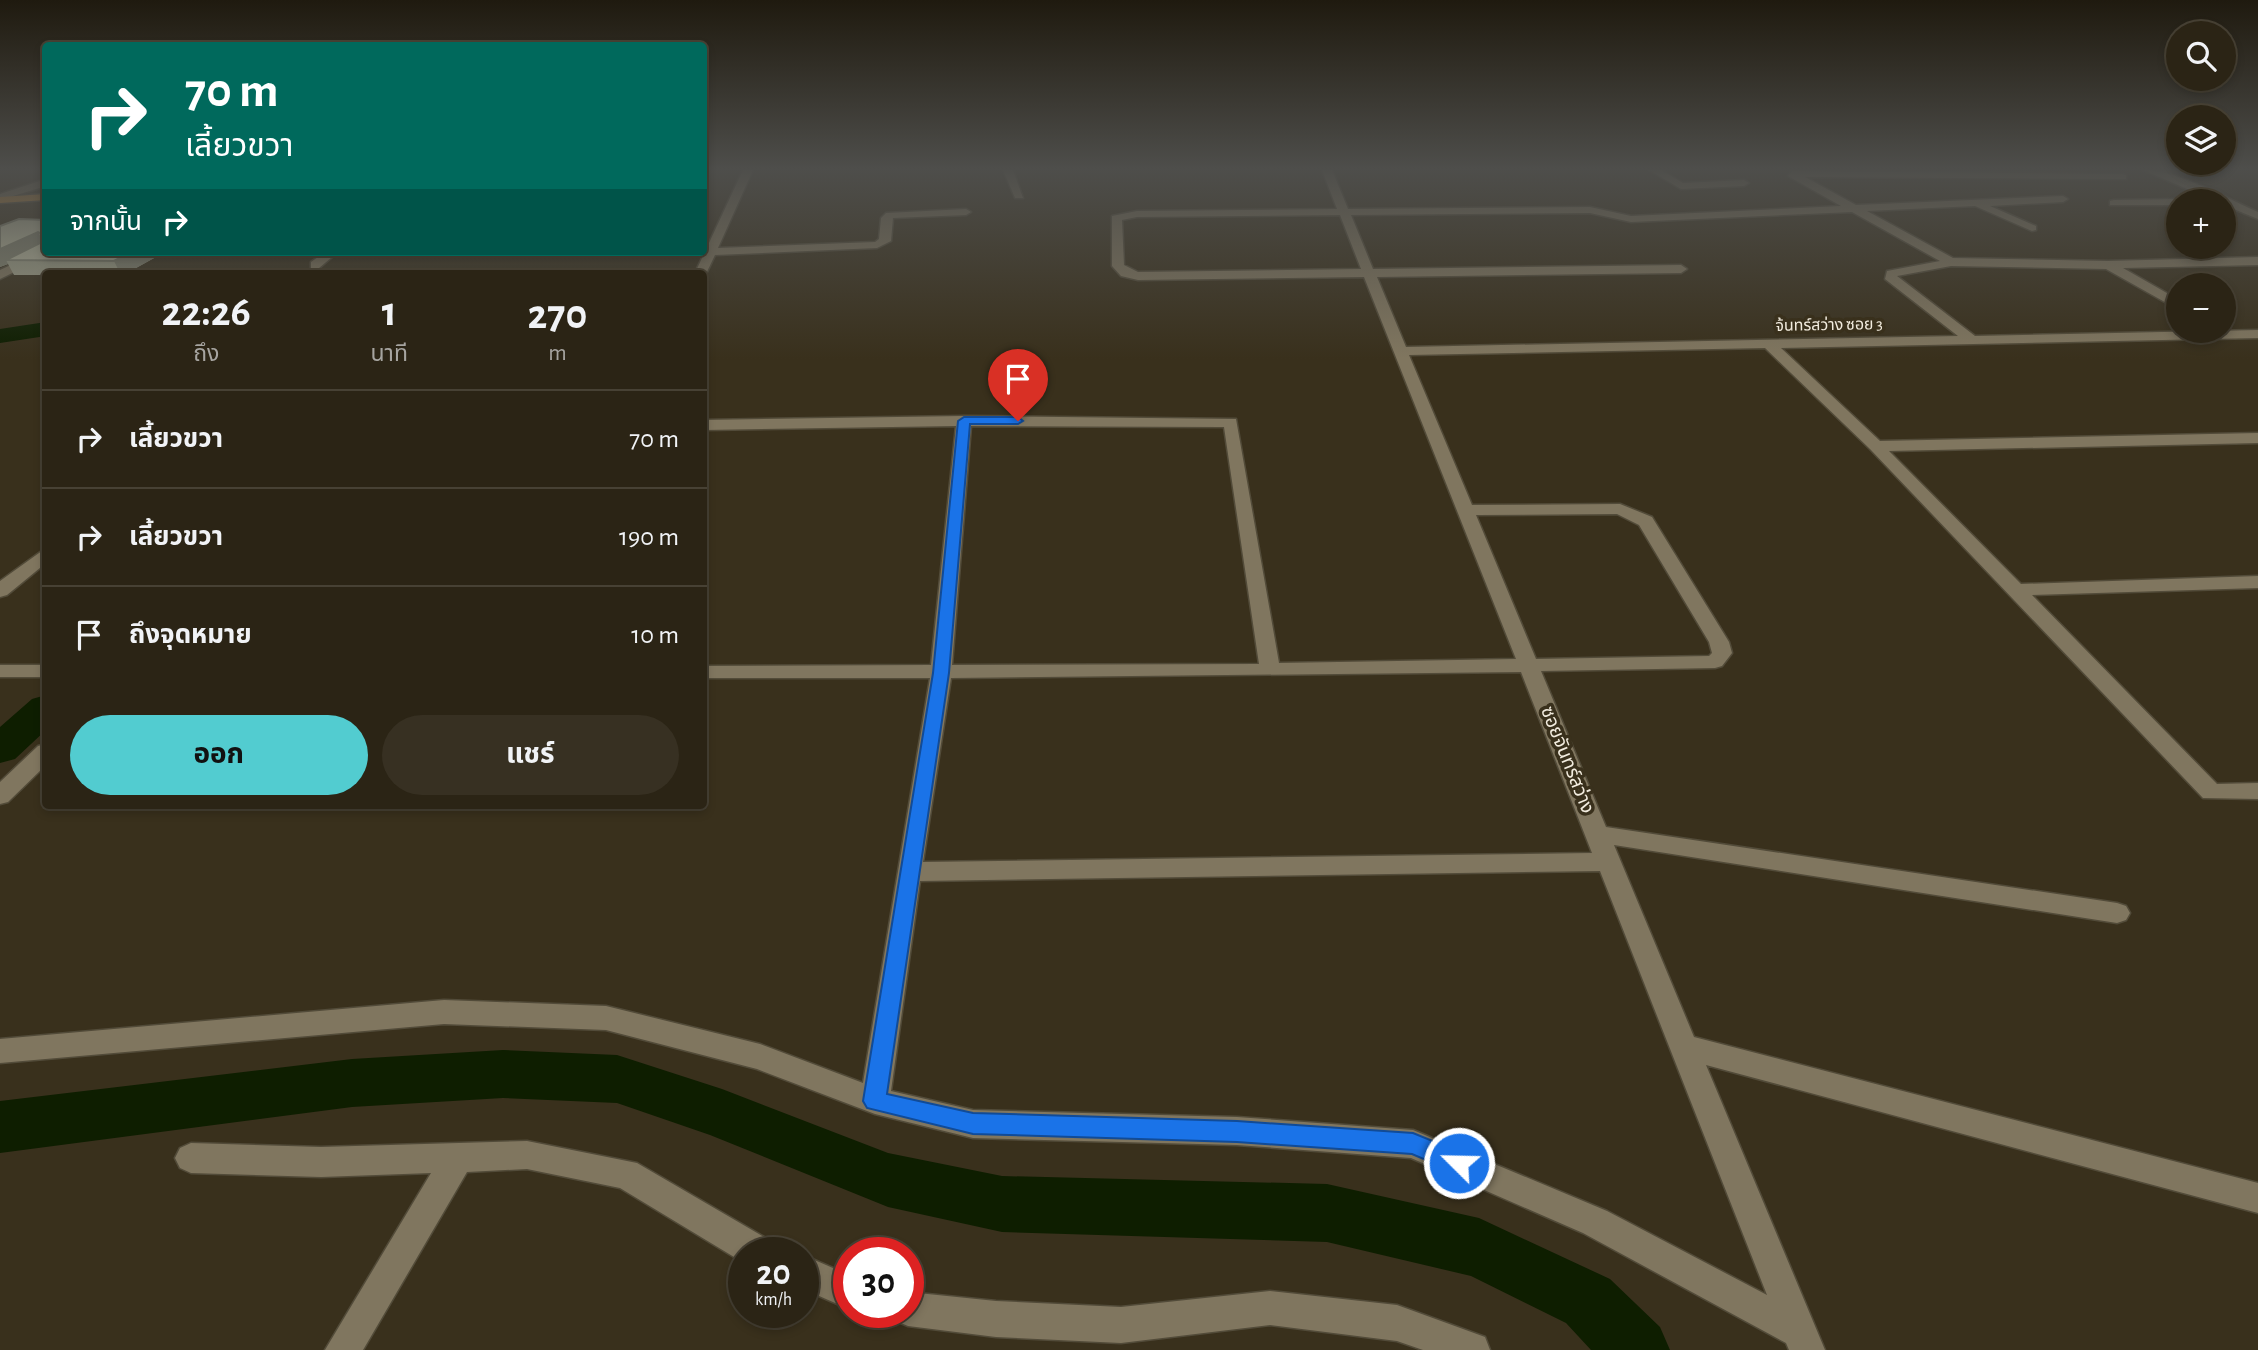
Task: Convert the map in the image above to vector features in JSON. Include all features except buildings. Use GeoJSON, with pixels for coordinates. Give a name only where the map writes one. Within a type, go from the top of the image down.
{"type":"FeatureCollection","features":[{"type":"Feature","properties":{"kind":"street"},"geometry":{"type":"LineString","coordinates":[[702,270],[719,233]]}},
{"type":"Feature","properties":{"kind":"street"},"geometry":{"type":"LineString","coordinates":[[710,252],[877,245],[885,241],[886,233]]}},
{"type":"Feature","properties":{"kind":"street"},"geometry":{"type":"LineString","coordinates":[[1117,233],[1118,266],[1125,273],[1138,276],[1681,269]]}},
{"type":"Feature","properties":{"kind":"street","name":"ซอยจันทร์สว่าง"},"geometry":{"type":"LineString","coordinates":[[1353,233],[1803,1340]]}},
{"type":"Feature","properties":{"kind":"street"},"geometry":{"type":"LineString","coordinates":[[1901,233],[1951,262]]}},
{"type":"Feature","properties":{"kind":"street"},"geometry":{"type":"LineString","coordinates":[[0,275],[42,255]]}},
{"type":"Feature","properties":{"kind":"street"},"geometry":{"type":"LineString","coordinates":[[315,265],[327,256]]}},
{"type":"Feature","properties":{"kind":"street"},"geometry":{"type":"LineString","coordinates":[[1972,340],[1891,279],[1891,274],[1951,262],[2108,265],[2258,261]]}},
{"type":"Feature","properties":{"kind":"street"},"geometry":{"type":"LineString","coordinates":[[2108,265],[2166,298]]}},
{"type":"Feature","properties":{"kind":"street","name":"จ้นทร์สว่าง ซอย 3"},"geometry":{"type":"LineString","coordinates":[[2236,333],[2258,334]]}},
{"type":"Feature","properties":{"kind":"street","name":"จ้นทร์สว่าง ซอย 3"},"geometry":{"type":"LineString","coordinates":[[1401,351],[2166,335]]}},
{"type":"Feature","properties":{"kind":"street"},"geometry":{"type":"LineString","coordinates":[[2236,339],[2258,351]]}},
{"type":"Feature","properties":{"kind":"street"},"geometry":{"type":"LineString","coordinates":[[1769,344],[1876,446],[2211,792],[2258,791]]}},
{"type":"Feature","properties":{"kind":"street"},"geometry":{"type":"LineString","coordinates":[[707,425],[964,421],[1231,422],[1270,670]]}},
{"type":"Feature","properties":{"kind":"street"},"geometry":{"type":"LineString","coordinates":[[875,1101],[941,673],[964,421]]}},
{"type":"Feature","properties":{"kind":"street"},"geometry":{"type":"LineString","coordinates":[[1876,446],[2258,438]]}},
{"type":"Feature","properties":{"kind":"street"},"geometry":{"type":"LineString","coordinates":[[707,672],[941,673],[1530,667],[1715,662],[1723,653],[1646,520],[1635,513],[1620,509],[1466,510]]}},
{"type":"Feature","properties":{"kind":"street"},"geometry":{"type":"LineString","coordinates":[[0,591],[42,556]]}},
{"type":"Feature","properties":{"kind":"street"},"geometry":{"type":"LineString","coordinates":[[2017,590],[2258,582]]}},
{"type":"Feature","properties":{"kind":"street"},"geometry":{"type":"LineString","coordinates":[[0,671],[42,671]]}},
{"type":"Feature","properties":{"kind":"street"},"geometry":{"type":"LineString","coordinates":[[0,796],[42,755]]}},
{"type":"Feature","properties":{"kind":"street"},"geometry":{"type":"LineString","coordinates":[[1597,834],[2118,913]]}},
{"type":"Feature","properties":{"kind":"street"},"geometry":{"type":"LineString","coordinates":[[909,872],[1609,862]]}},
{"type":"Feature","properties":{"kind":"street"},"geometry":{"type":"LineString","coordinates":[[0,1051],[444,1012],[606,1018],[760,1057],[875,1101],[973,1124],[1237,1131],[1413,1144],[1595,1222],[1803,1340]]}},
{"type":"Feature","properties":{"kind":"street"},"geometry":{"type":"LineString","coordinates":[[1684,1047],[2258,1198]]}},
{"type":"Feature","properties":{"kind":"street"},"geometry":{"type":"LineString","coordinates":[[191,1158],[321,1162],[527,1155],[626,1174],[732,1237]]}},
{"type":"Feature","properties":{"kind":"street"},"geometry":{"type":"LineString","coordinates":[[343,1350],[458,1157]]}},
{"type":"Feature","properties":{"kind":"street"},"geometry":{"type":"LineString","coordinates":[[924,1311],[996,1318],[1121,1325],[1270,1308],[1397,1323],[1472,1350]]}},
{"type":"Feature","properties":{"kind":"waterway"},"geometry":{"type":"LineString","coordinates":[[0,336],[42,330]]}},
{"type":"Feature","properties":{"kind":"waterway"},"geometry":{"type":"LineString","coordinates":[[0,749],[42,712]]}},
{"type":"Feature","properties":{"kind":"waterway"},"geometry":{"type":"LineString","coordinates":[[0,1127],[352,1083],[503,1074],[617,1079],[722,1114],[888,1180],[1002,1204],[1327,1213],[1479,1248],[1588,1301],[1637,1350]]}},
{"type":"Feature","properties":{"kind":"route"},"geometry":{"type":"LineString","coordinates":[[1018,421],[964,421],[941,673],[875,1101],[973,1124],[1237,1131],[1413,1144],[1459,1163]]}}]}
